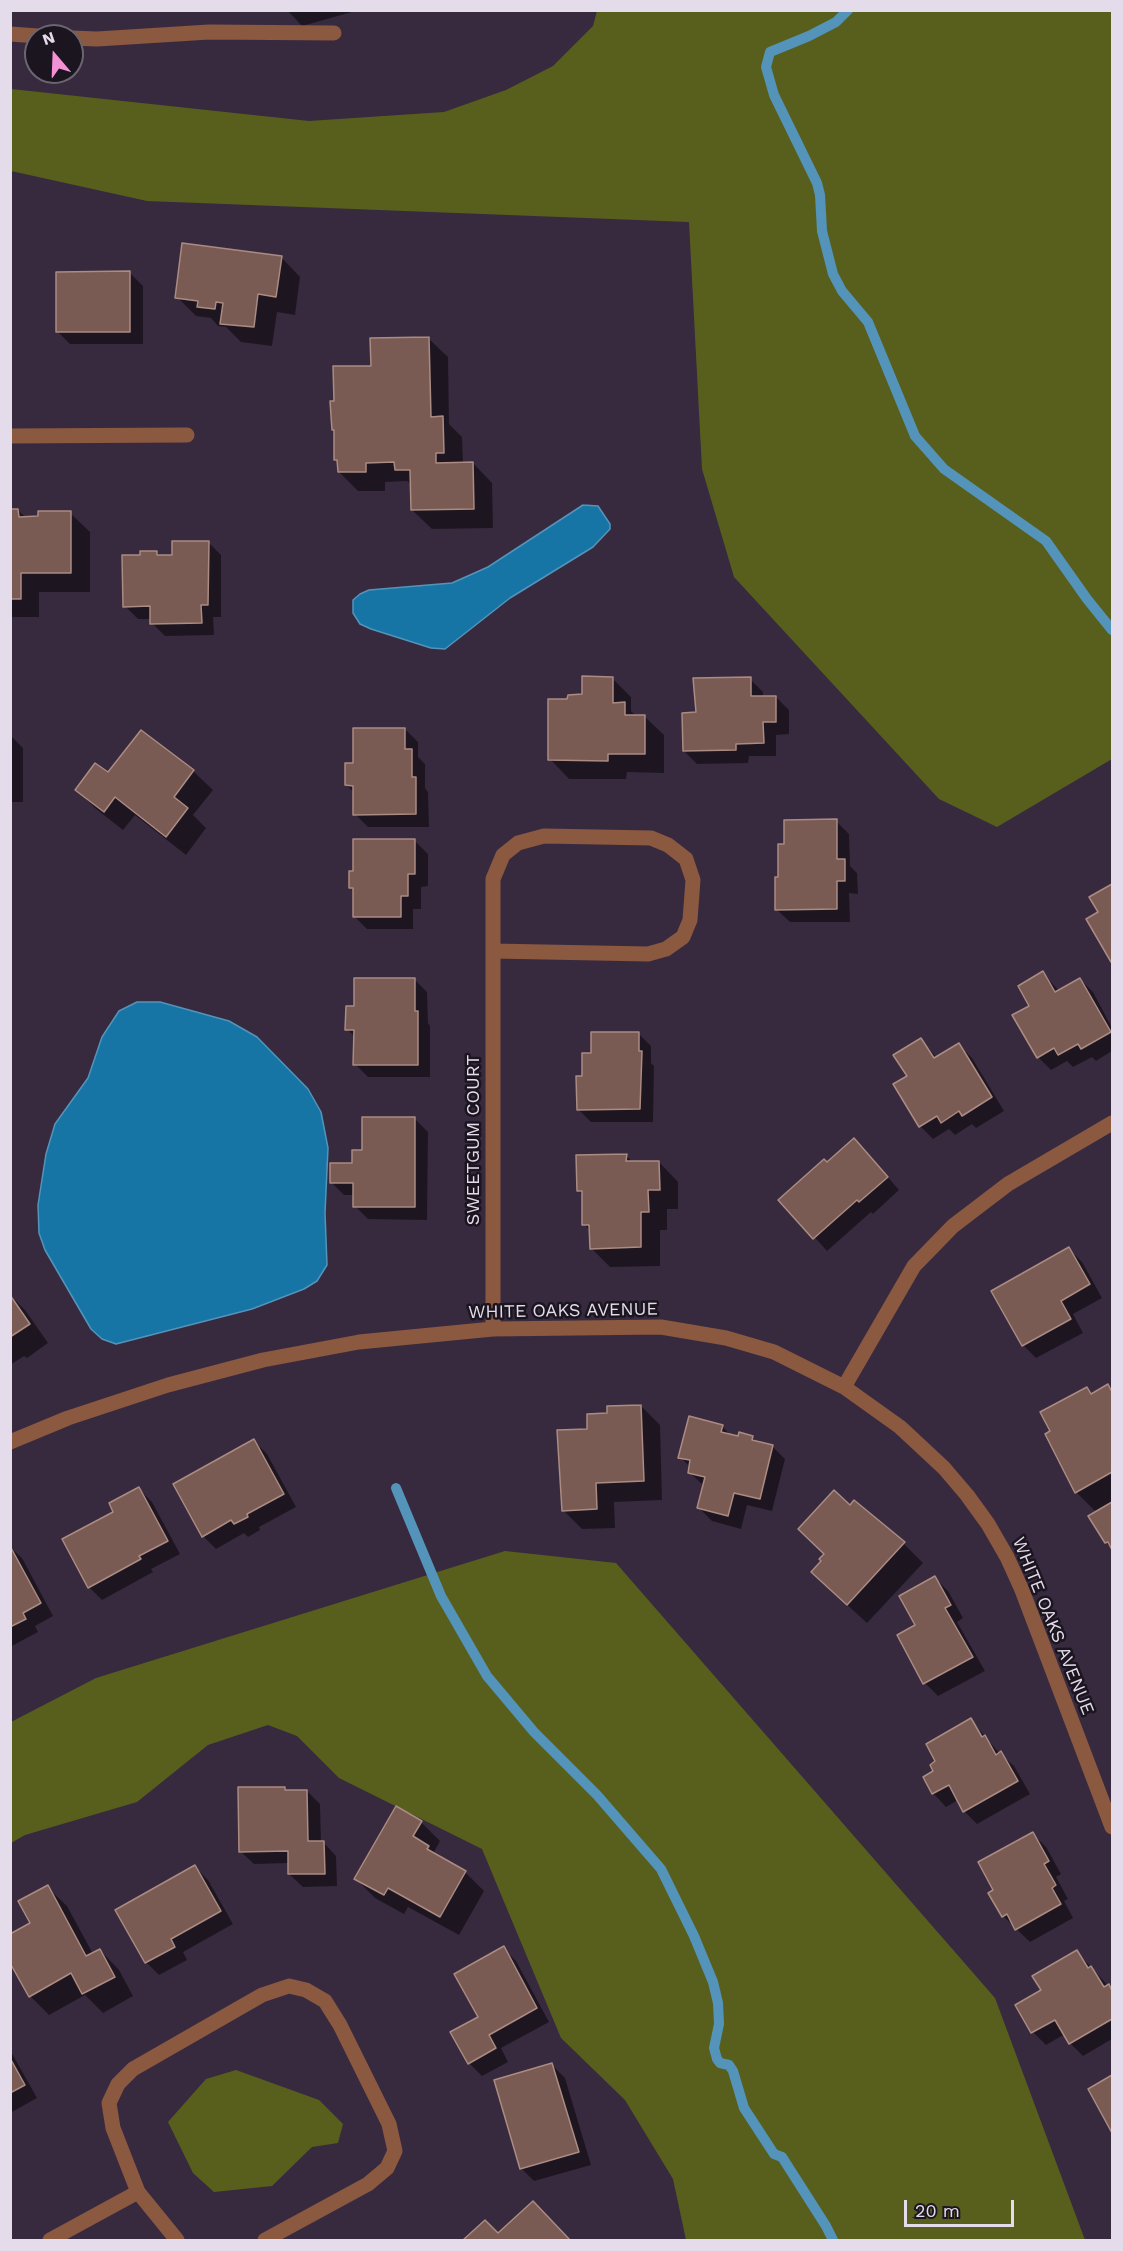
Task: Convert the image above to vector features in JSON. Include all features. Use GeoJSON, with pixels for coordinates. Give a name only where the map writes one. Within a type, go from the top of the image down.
{"type":"FeatureCollection","features":[{"type":"Feature","properties":{"kind":"street"},"geometry":{"type":"LineString","coordinates":[[84,38],[208,32],[334,33]]}},
{"type":"Feature","properties":{"kind":"street"},"geometry":{"type":"LineString","coordinates":[[10,436],[187,435]]}},
{"type":"Feature","properties":{"kind":"street","name":"SWEETGUM COURT"},"geometry":{"type":"LineString","coordinates":[[493,951],[648,954],[666,949],[683,937],[690,920],[693,880],[686,860],[668,845],[651,838],[544,836],[519,843],[503,855],[494,879],[493,951],[493,1329]]}},
{"type":"Feature","properties":{"kind":"street"},"geometry":{"type":"LineString","coordinates":[[844,1387],[914,1266],[953,1226],[1008,1184],[1113,1123]]}},
{"type":"Feature","properties":{"kind":"street","name":"WHITE OAKS AVENUE"},"geometry":{"type":"LineString","coordinates":[[10,1442],[68,1418],[168,1385],[263,1360],[359,1342],[493,1329],[661,1327],[726,1338],[774,1352],[844,1387],[900,1427],[944,1468],[988,1524],[1022,1590],[1113,1827]]}},
{"type":"Feature","properties":{"kind":"street"},"geometry":{"type":"LineString","coordinates":[[177,2241],[138,2192],[113,2128],[109,2103],[118,2084],[132,2069],[262,1995],[289,1986],[306,1990],[325,2001],[340,2025],[389,2124],[395,2151],[387,2168],[368,2184],[265,2241]]}},
{"type":"Feature","properties":{"kind":"street"},"geometry":{"type":"LineString","coordinates":[[50,2241],[138,2192]]}},
{"type":"Feature","properties":{"kind":"green space"},"geometry":{"type":"Polygon","coordinates":[[[597,11],[1112,11],[1112,759],[997,827],[939,799],[734,577],[702,469],[689,222],[147,201],[11,171],[11,89],[309,121],[444,112],[506,90],[553,66],[593,26],[597,11]]]}},
{"type":"Feature","properties":{"kind":"green space"},"geometry":{"type":"Polygon","coordinates":[[[505,1551],[616,1563],[995,1998],[1085,2240],[686,2240],[673,2179],[625,2100],[561,2038],[482,1849],[339,1778],[297,1736],[268,1725],[208,1745],[137,1802],[25,1835],[11,1843],[11,1722],[96,1678],[505,1551]]]}},
{"type":"Feature","properties":{"kind":"green space"},"geometry":{"type":"Polygon","coordinates":[[[236,2070],[319,2100],[343,2124],[338,2143],[312,2147],[272,2186],[214,2192],[193,2173],[168,2122],[206,2079],[236,2070]]]}},
{"type":"Feature","properties":{"kind":"water"},"geometry":{"type":"Polygon","coordinates":[[[583,505],[598,506],[610,524],[610,529],[593,547],[510,598],[445,649],[431,648],[371,629],[360,624],[353,613],[353,600],[369,590],[452,583],[488,567],[583,505]]]}},
{"type":"Feature","properties":{"kind":"water"},"geometry":{"type":"Polygon","coordinates":[[[137,1002],[160,1002],[229,1021],[257,1037],[308,1089],[321,1112],[328,1148],[325,1213],[327,1265],[317,1281],[304,1289],[252,1309],[116,1344],[102,1339],[91,1329],[45,1250],[39,1233],[38,1205],[46,1154],[55,1124],[88,1078],[102,1037],[119,1011],[137,1002]]]}},
{"type":"Feature","properties":{"kind":"building"},"geometry":{"type":"Polygon","coordinates":[[[182,243],[282,256],[276,297],[258,294],[254,327],[220,324],[223,303],[216,302],[215,309],[197,307],[198,301],[175,298],[182,243]]]}},
{"type":"Feature","properties":{"kind":"building"},"geometry":{"type":"Polygon","coordinates":[[[130,271],[130,332],[56,332],[56,272],[130,271]]]}},
{"type":"Feature","properties":{"kind":"building"},"geometry":{"type":"Polygon","coordinates":[[[429,337],[431,417],[443,416],[444,453],[436,453],[436,463],[473,462],[474,509],[411,510],[410,470],[395,470],[394,462],[366,463],[366,472],[338,472],[337,460],[334,460],[334,430],[332,430],[330,401],[334,401],[333,366],[371,366],[370,338],[429,337]]]}},
{"type":"Feature","properties":{"kind":"building"},"geometry":{"type":"Polygon","coordinates":[[[10,509],[18,509],[19,517],[38,516],[38,511],[71,511],[71,573],[21,573],[21,599],[10,599],[10,509]]]}},
{"type":"Feature","properties":{"kind":"building"},"geometry":{"type":"Polygon","coordinates":[[[172,541],[209,541],[208,605],[201,605],[202,623],[150,624],[150,606],[123,607],[122,555],[140,555],[140,551],[157,551],[157,555],[172,555],[172,541]]]}},
{"type":"Feature","properties":{"kind":"building"},"geometry":{"type":"Polygon","coordinates":[[[582,676],[613,677],[613,703],[625,702],[625,715],[645,715],[645,754],[608,754],[608,761],[548,760],[548,699],[567,699],[568,695],[582,694],[582,676]]]}},
{"type":"Feature","properties":{"kind":"building"},"geometry":{"type":"Polygon","coordinates":[[[751,677],[751,696],[776,696],[776,722],[763,722],[764,743],[736,744],[736,750],[683,751],[682,713],[696,712],[693,678],[751,677]]]}},
{"type":"Feature","properties":{"kind":"building"},"geometry":{"type":"Polygon","coordinates":[[[353,728],[405,728],[405,749],[412,749],[412,777],[416,777],[416,814],[353,815],[353,786],[345,785],[345,763],[353,763],[353,728]]]}},
{"type":"Feature","properties":{"kind":"building"},"geometry":{"type":"Polygon","coordinates":[[[141,730],[194,770],[174,797],[188,808],[166,837],[115,797],[104,812],[75,790],[95,763],[108,772],[141,730]]]}},
{"type":"Feature","properties":{"kind":"building"},"geometry":{"type":"Polygon","coordinates":[[[837,819],[837,859],[845,859],[845,881],[837,881],[837,909],[775,910],[778,844],[784,844],[784,820],[837,819]]]}},
{"type":"Feature","properties":{"kind":"building"},"geometry":{"type":"Polygon","coordinates":[[[353,839],[415,839],[415,874],[408,874],[408,896],[401,896],[401,917],[353,917],[353,888],[349,888],[349,871],[353,871],[353,839]]]}},
{"type":"Feature","properties":{"kind":"building"},"geometry":{"type":"Polygon","coordinates":[[[1112,884],[1111,962],[1086,919],[1098,912],[1089,897],[1112,884]]]}},
{"type":"Feature","properties":{"kind":"building"},"geometry":{"type":"Polygon","coordinates":[[[1043,971],[1055,992],[1080,978],[1111,1032],[1081,1049],[1078,1044],[1058,1055],[1054,1048],[1037,1058],[1012,1015],[1029,1006],[1018,986],[1043,971]]]}},
{"type":"Feature","properties":{"kind":"building"},"geometry":{"type":"Polygon","coordinates":[[[354,978],[415,978],[415,1011],[418,1011],[418,1065],[353,1065],[354,1030],[345,1030],[346,1006],[354,1006],[354,978]]]}},
{"type":"Feature","properties":{"kind":"building"},"geometry":{"type":"Polygon","coordinates":[[[591,1032],[639,1032],[639,1051],[642,1051],[640,1109],[577,1110],[576,1076],[582,1076],[582,1053],[591,1053],[591,1032]]]}},
{"type":"Feature","properties":{"kind":"building"},"geometry":{"type":"Polygon","coordinates":[[[921,1038],[934,1058],[959,1043],[992,1097],[962,1116],[959,1111],[941,1123],[937,1116],[919,1127],[893,1084],[907,1076],[893,1055],[921,1038]]]}},
{"type":"Feature","properties":{"kind":"building"},"geometry":{"type":"Polygon","coordinates":[[[362,1117],[415,1117],[415,1207],[353,1207],[353,1183],[330,1183],[330,1163],[352,1163],[352,1150],[362,1150],[362,1117]]]}},
{"type":"Feature","properties":{"kind":"building"},"geometry":{"type":"Polygon","coordinates":[[[854,1138],[888,1177],[859,1202],[857,1200],[813,1239],[778,1200],[824,1159],[827,1162],[854,1138]]]}},
{"type":"Feature","properties":{"kind":"building"},"geometry":{"type":"Polygon","coordinates":[[[627,1154],[626,1161],[659,1161],[660,1190],[648,1190],[649,1212],[641,1212],[641,1247],[590,1249],[589,1225],[582,1225],[582,1191],[577,1191],[576,1155],[627,1154]]]}},
{"type":"Feature","properties":{"kind":"building"},"geometry":{"type":"Polygon","coordinates":[[[1069,1247],[1090,1284],[1061,1301],[1071,1319],[1022,1346],[991,1291],[1069,1247]]]}},
{"type":"Feature","properties":{"kind":"building"},"geometry":{"type":"Polygon","coordinates":[[[10,1295],[30,1324],[10,1337],[10,1295]]]}},
{"type":"Feature","properties":{"kind":"building"},"geometry":{"type":"Polygon","coordinates":[[[1108,1384],[1112,1392],[1112,1472],[1075,1493],[1045,1434],[1050,1431],[1040,1412],[1087,1387],[1091,1394],[1108,1384]]]}},
{"type":"Feature","properties":{"kind":"building"},"geometry":{"type":"Polygon","coordinates":[[[641,1405],[644,1481],[596,1483],[597,1509],[562,1511],[557,1430],[587,1429],[587,1414],[607,1413],[607,1406],[641,1405]]]}},
{"type":"Feature","properties":{"kind":"building"},"geometry":{"type":"Polygon","coordinates":[[[689,1416],[723,1425],[721,1432],[738,1436],[739,1432],[753,1436],[752,1440],[773,1445],[760,1499],[734,1493],[728,1516],[697,1508],[705,1477],[688,1473],[690,1460],[678,1458],[689,1416]]]}},
{"type":"Feature","properties":{"kind":"building"},"geometry":{"type":"Polygon","coordinates":[[[254,1439],[284,1494],[247,1514],[248,1517],[234,1524],[231,1520],[202,1537],[173,1484],[254,1439]]]}},
{"type":"Feature","properties":{"kind":"building"},"geometry":{"type":"Polygon","coordinates":[[[139,1487],[168,1541],[139,1556],[141,1559],[88,1588],[62,1539],[113,1512],[109,1503],[139,1487]]]}},
{"type":"Feature","properties":{"kind":"building"},"geometry":{"type":"Polygon","coordinates":[[[834,1490],[850,1505],[854,1500],[905,1542],[847,1605],[811,1572],[824,1554],[798,1529],[834,1490]]]}},
{"type":"Feature","properties":{"kind":"building"},"geometry":{"type":"Polygon","coordinates":[[[1112,1502],[1112,1550],[1088,1516],[1112,1502]]]}},
{"type":"Feature","properties":{"kind":"building"},"geometry":{"type":"Polygon","coordinates":[[[10,1546],[41,1603],[23,1613],[26,1619],[10,1627],[10,1546]]]}},
{"type":"Feature","properties":{"kind":"building"},"geometry":{"type":"Polygon","coordinates":[[[935,1576],[951,1605],[945,1608],[973,1657],[923,1684],[897,1635],[915,1625],[899,1596],[935,1576]]]}},
{"type":"Feature","properties":{"kind":"building"},"geometry":{"type":"Polygon","coordinates":[[[971,1718],[982,1737],[985,1735],[996,1755],[1001,1751],[1018,1781],[963,1812],[949,1785],[932,1794],[923,1777],[933,1771],[930,1765],[935,1761],[926,1744],[971,1718]]]}},
{"type":"Feature","properties":{"kind":"building"},"geometry":{"type":"Polygon","coordinates":[[[238,1787],[285,1787],[285,1790],[307,1790],[308,1841],[324,1841],[325,1874],[288,1874],[288,1851],[239,1852],[238,1787]]]}},
{"type":"Feature","properties":{"kind":"building"},"geometry":{"type":"Polygon","coordinates":[[[396,1806],[422,1821],[413,1836],[429,1846],[427,1849],[466,1871],[440,1917],[388,1888],[384,1895],[354,1879],[396,1806]]]}},
{"type":"Feature","properties":{"kind":"building"},"geometry":{"type":"Polygon","coordinates":[[[1033,1832],[1049,1861],[1044,1864],[1056,1885],[1052,1888],[1061,1904],[1015,1930],[1007,1914],[1002,1917],[988,1893],[993,1890],[978,1862],[1033,1832]]]}},
{"type":"Feature","properties":{"kind":"building"},"geometry":{"type":"Polygon","coordinates":[[[195,1865],[221,1911],[171,1939],[175,1947],[145,1963],[115,1910],[195,1865]]]}},
{"type":"Feature","properties":{"kind":"building"},"geometry":{"type":"Polygon","coordinates":[[[48,1885],[86,1956],[100,1949],[115,1977],[82,1994],[71,1973],[29,1997],[10,1963],[10,1934],[30,1923],[18,1901],[48,1885]]]}},
{"type":"Feature","properties":{"kind":"building"},"geometry":{"type":"Polygon","coordinates":[[[504,1946],[537,2008],[489,2035],[496,2048],[468,2064],[450,2032],[478,2017],[454,1974],[504,1946]]]}},
{"type":"Feature","properties":{"kind":"building"},"geometry":{"type":"Polygon","coordinates":[[[1077,1950],[1088,1968],[1091,1966],[1104,1987],[1109,1984],[1112,1991],[1112,2019],[1069,2044],[1055,2020],[1031,2033],[1015,2005],[1041,1990],[1032,1976],[1077,1950]]]}},
{"type":"Feature","properties":{"kind":"building"},"geometry":{"type":"Polygon","coordinates":[[[10,2058],[25,2085],[10,2093],[10,2058]]]}},
{"type":"Feature","properties":{"kind":"building"},"geometry":{"type":"Polygon","coordinates":[[[552,2063],[579,2152],[520,2169],[494,2080],[552,2063]]]}},
{"type":"Feature","properties":{"kind":"building"},"geometry":{"type":"Polygon","coordinates":[[[1112,2075],[1112,2133],[1088,2089],[1112,2075]]]}},
{"type":"Feature","properties":{"kind":"building"},"geometry":{"type":"Polygon","coordinates":[[[533,2201],[570,2240],[463,2240],[485,2220],[498,2233],[533,2201]]]}},
{"type":"Feature","properties":{"kind":"waterway"},"geometry":{"type":"LineString","coordinates":[[848,10],[836,22],[770,52],[766,67],[774,95],[817,183],[822,231],[833,274],[842,291],[868,322],[915,436],[944,469],[1046,541],[1112,630]]}},
{"type":"Feature","properties":{"kind":"waterway"},"geometry":{"type":"LineString","coordinates":[[396,1488],[441,1596],[487,1676],[534,1732],[597,1795],[661,1869],[694,1936],[713,1982],[718,2003],[719,2024],[714,2048],[717,2059],[720,2063],[729,2065],[733,2071],[744,2108],[774,2154],[782,2157],[833,2240]]}}]}
